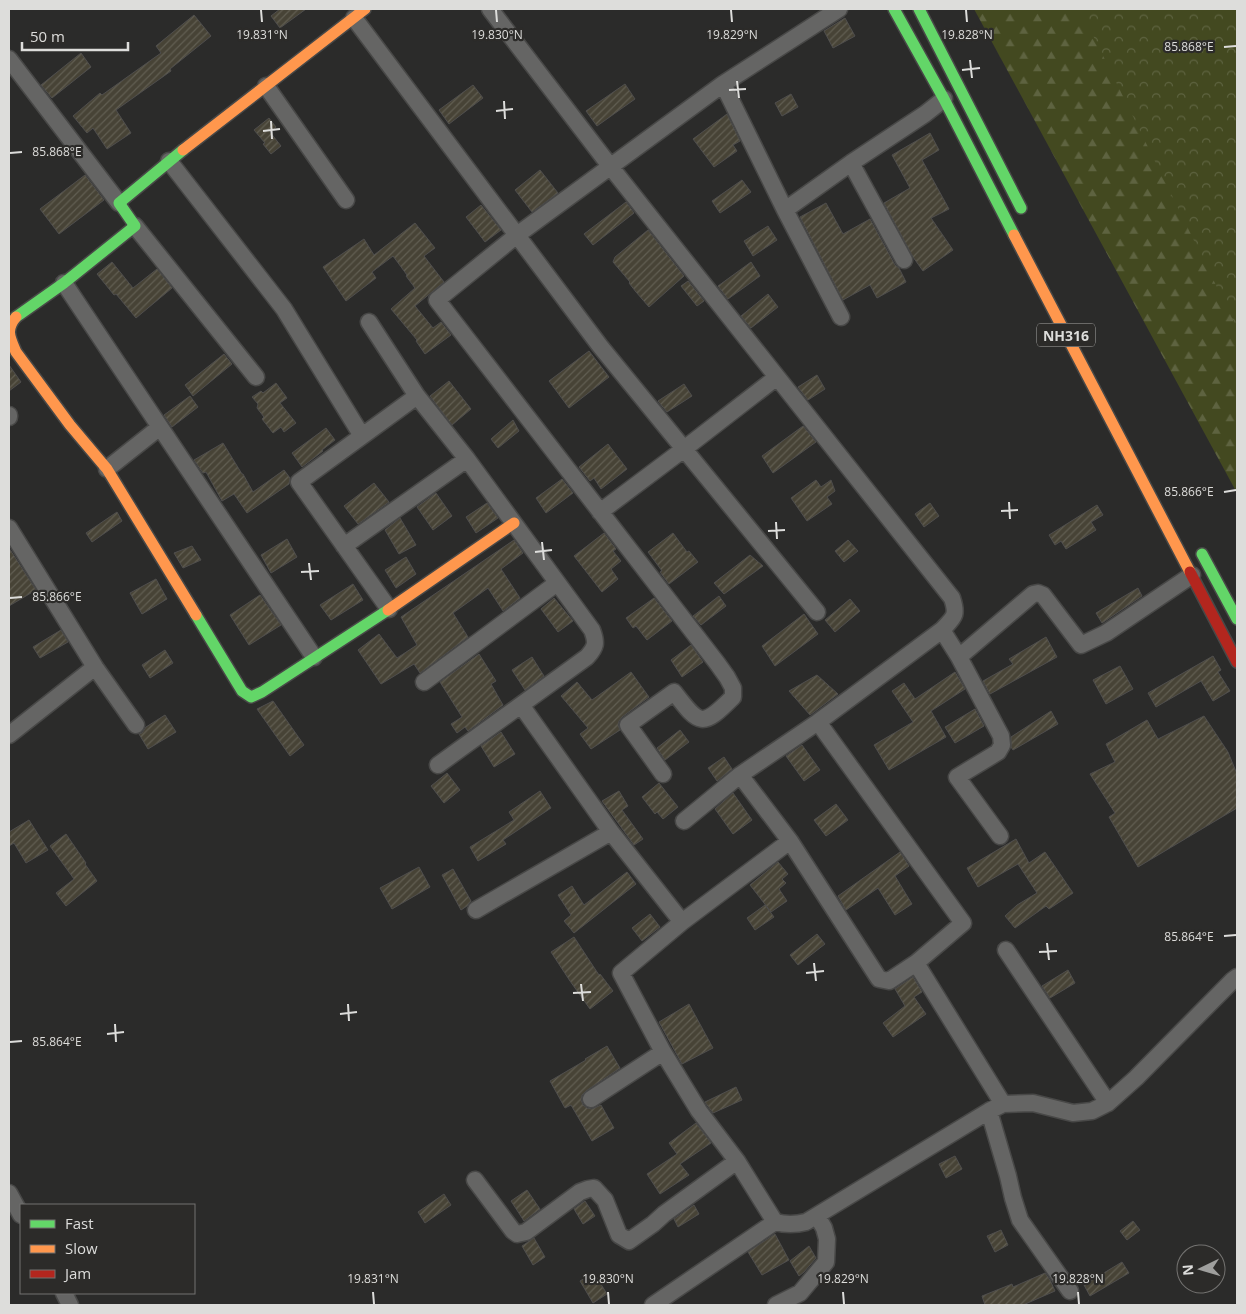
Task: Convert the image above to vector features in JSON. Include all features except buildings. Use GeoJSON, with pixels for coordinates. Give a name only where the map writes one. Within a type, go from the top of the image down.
{"type":"FeatureCollection","features":[{"type":"Feature","properties":{"kind":"main road","name":"NH316"},"geometry":{"type":"LineString","coordinates":[[894,9],[944,99],[1020,249],[1237,662]]}},
{"type":"Feature","properties":{"kind":"main road"},"geometry":{"type":"LineString","coordinates":[[919,9],[1027,220]]}},
{"type":"Feature","properties":{"kind":"main road"},"geometry":{"type":"LineString","coordinates":[[360,13],[169,161],[118,203],[135,226],[64,283],[14,318],[9,328],[10,339],[16,352],[70,425],[107,470],[242,691],[251,696],[262,692],[389,609],[514,523]]}},
{"type":"Feature","properties":{"kind":"main road"},"geometry":{"type":"LineString","coordinates":[[1196,542],[1237,619]]}},
{"type":"Feature","properties":{"kind":"street"},"geometry":{"type":"LineString","coordinates":[[490,9],[610,166],[952,598],[956,609],[953,618],[942,630],[818,722],[740,775],[684,821]]}},
{"type":"Feature","properties":{"kind":"street"},"geometry":{"type":"LineString","coordinates":[[663,774],[628,725],[674,692],[689,712],[696,718],[704,719],[714,715],[733,697],[733,688],[717,663],[437,300],[518,235],[722,84],[839,9]]}},
{"type":"Feature","properties":{"kind":"street"},"geometry":{"type":"LineString","coordinates":[[360,13],[518,235],[600,346],[817,612]]}},
{"type":"Feature","properties":{"kind":"street"},"geometry":{"type":"LineString","coordinates":[[9,59],[118,203]]}},
{"type":"Feature","properties":{"kind":"street"},"geometry":{"type":"LineString","coordinates":[[722,84],[841,317]]}},
{"type":"Feature","properties":{"kind":"street"},"geometry":{"type":"LineString","coordinates":[[266,86],[346,200]]}},
{"type":"Feature","properties":{"kind":"street"},"geometry":{"type":"LineString","coordinates":[[785,210],[944,99]]}},
{"type":"Feature","properties":{"kind":"street"},"geometry":{"type":"LineString","coordinates":[[169,161],[284,309],[362,436]]}},
{"type":"Feature","properties":{"kind":"street"},"geometry":{"type":"LineString","coordinates":[[851,163],[904,260]]}},
{"type":"Feature","properties":{"kind":"street"},"geometry":{"type":"LineString","coordinates":[[135,226],[256,377]]}},
{"type":"Feature","properties":{"kind":"street"},"geometry":{"type":"LineString","coordinates":[[64,283],[314,657]]}},
{"type":"Feature","properties":{"kind":"street"},"geometry":{"type":"LineString","coordinates":[[369,322],[417,396],[514,523],[592,630],[596,640],[594,650],[587,657],[438,765]]}},
{"type":"Feature","properties":{"kind":"street"},"geometry":{"type":"LineString","coordinates":[[600,512],[777,377]]}},
{"type":"Feature","properties":{"kind":"street"},"geometry":{"type":"LineString","coordinates":[[389,609],[299,482],[417,396]]}},
{"type":"Feature","properties":{"kind":"street"},"geometry":{"type":"LineString","coordinates":[[107,470],[160,427]]}},
{"type":"Feature","properties":{"kind":"street"},"geometry":{"type":"LineString","coordinates":[[344,546],[466,459]]}},
{"type":"Feature","properties":{"kind":"street"},"geometry":{"type":"LineString","coordinates":[[9,528],[95,667],[136,725]]}},
{"type":"Feature","properties":{"kind":"street"},"geometry":{"type":"LineString","coordinates":[[959,657],[1033,594],[1038,593],[1042,595],[1082,645],[1106,632],[1192,575]]}},
{"type":"Feature","properties":{"kind":"street"},"geometry":{"type":"LineString","coordinates":[[424,682],[557,583]]}},
{"type":"Feature","properties":{"kind":"street"},"geometry":{"type":"LineString","coordinates":[[942,630],[959,657],[1001,736],[1002,745],[998,752],[957,777],[1000,836]]}},
{"type":"Feature","properties":{"kind":"street"},"geometry":{"type":"LineString","coordinates":[[9,735],[95,667]]}},
{"type":"Feature","properties":{"kind":"street"},"geometry":{"type":"LineString","coordinates":[[521,705],[611,832],[682,922]]}},
{"type":"Feature","properties":{"kind":"street"},"geometry":{"type":"LineString","coordinates":[[740,775],[790,841],[879,979],[889,981],[916,963],[963,923],[818,722]]}},
{"type":"Feature","properties":{"kind":"street"},"geometry":{"type":"LineString","coordinates":[[476,910],[611,832]]}},
{"type":"Feature","properties":{"kind":"street"},"geometry":{"type":"LineString","coordinates":[[790,841],[682,922],[621,973],[663,1052],[699,1111],[737,1161],[775,1222],[784,1224],[806,1222],[996,1107],[1033,1103],[1073,1114],[1092,1111],[1108,1103],[1136,1078],[1237,977]]}},
{"type":"Feature","properties":{"kind":"street"},"geometry":{"type":"LineString","coordinates":[[1006,950],[1108,1103]]}},
{"type":"Feature","properties":{"kind":"street"},"geometry":{"type":"LineString","coordinates":[[916,963],[996,1107],[1008,1176],[1020,1220],[1070,1291]]}},
{"type":"Feature","properties":{"kind":"street"},"geometry":{"type":"LineString","coordinates":[[591,1098],[663,1052]]}},
{"type":"Feature","properties":{"kind":"street"},"geometry":{"type":"LineString","coordinates":[[475,1180],[512,1231],[517,1234],[526,1232],[580,1192],[594,1188],[605,1200],[620,1234],[628,1241],[737,1161]]}},
{"type":"Feature","properties":{"kind":"street"},"geometry":{"type":"LineString","coordinates":[[9,1193],[20,1213]]}},
{"type":"Feature","properties":{"kind":"street"},"geometry":{"type":"LineString","coordinates":[[776,1305],[804,1299],[826,1262],[827,1239],[824,1228],[817,1216]]}},
{"type":"Feature","properties":{"kind":"street"},"geometry":{"type":"LineString","coordinates":[[653,1305],[775,1222]]}},
{"type":"Feature","properties":{"kind":"green space"},"geometry":{"type":"Polygon","coordinates":[[[974,9],[1237,9],[1237,493],[974,9]]]}},
{"type":"Feature","properties":{"kind":"green space"},"geometry":{"type":"Polygon","coordinates":[[[1080,9],[1237,9],[1237,328],[1080,9]]]}},
{"type":"Feature","properties":{"kind":"traffic: fast"},"geometry":{"type":"LineString","coordinates":[[894,9],[944,99],[1014,235]]}},
{"type":"Feature","properties":{"kind":"traffic: fast"},"geometry":{"type":"LineString","coordinates":[[919,9],[1021,208]]}},
{"type":"Feature","properties":{"kind":"traffic: fast"},"geometry":{"type":"LineString","coordinates":[[16,317],[64,283],[135,226],[119,203],[183,150]]}},
{"type":"Feature","properties":{"kind":"traffic: fast"},"geometry":{"type":"LineString","coordinates":[[1202,554],[1237,619]]}},
{"type":"Feature","properties":{"kind":"traffic: fast"},"geometry":{"type":"LineString","coordinates":[[196,615],[242,691],[251,697],[262,692],[388,610]]}},
{"type":"Feature","properties":{"kind":"traffic: slow"},"geometry":{"type":"LineString","coordinates":[[183,150],[365,9]]}},
{"type":"Feature","properties":{"kind":"traffic: slow"},"geometry":{"type":"LineString","coordinates":[[1014,235],[1190,572]]}},
{"type":"Feature","properties":{"kind":"traffic: slow"},"geometry":{"type":"LineString","coordinates":[[16,317],[10,330],[10,338],[16,352],[70,425],[107,469],[196,615]]}},
{"type":"Feature","properties":{"kind":"traffic: slow"},"geometry":{"type":"LineString","coordinates":[[388,610],[514,523]]}},
{"type":"Feature","properties":{"kind":"traffic: jam"},"geometry":{"type":"LineString","coordinates":[[1190,572],[1237,662]]}}]}
